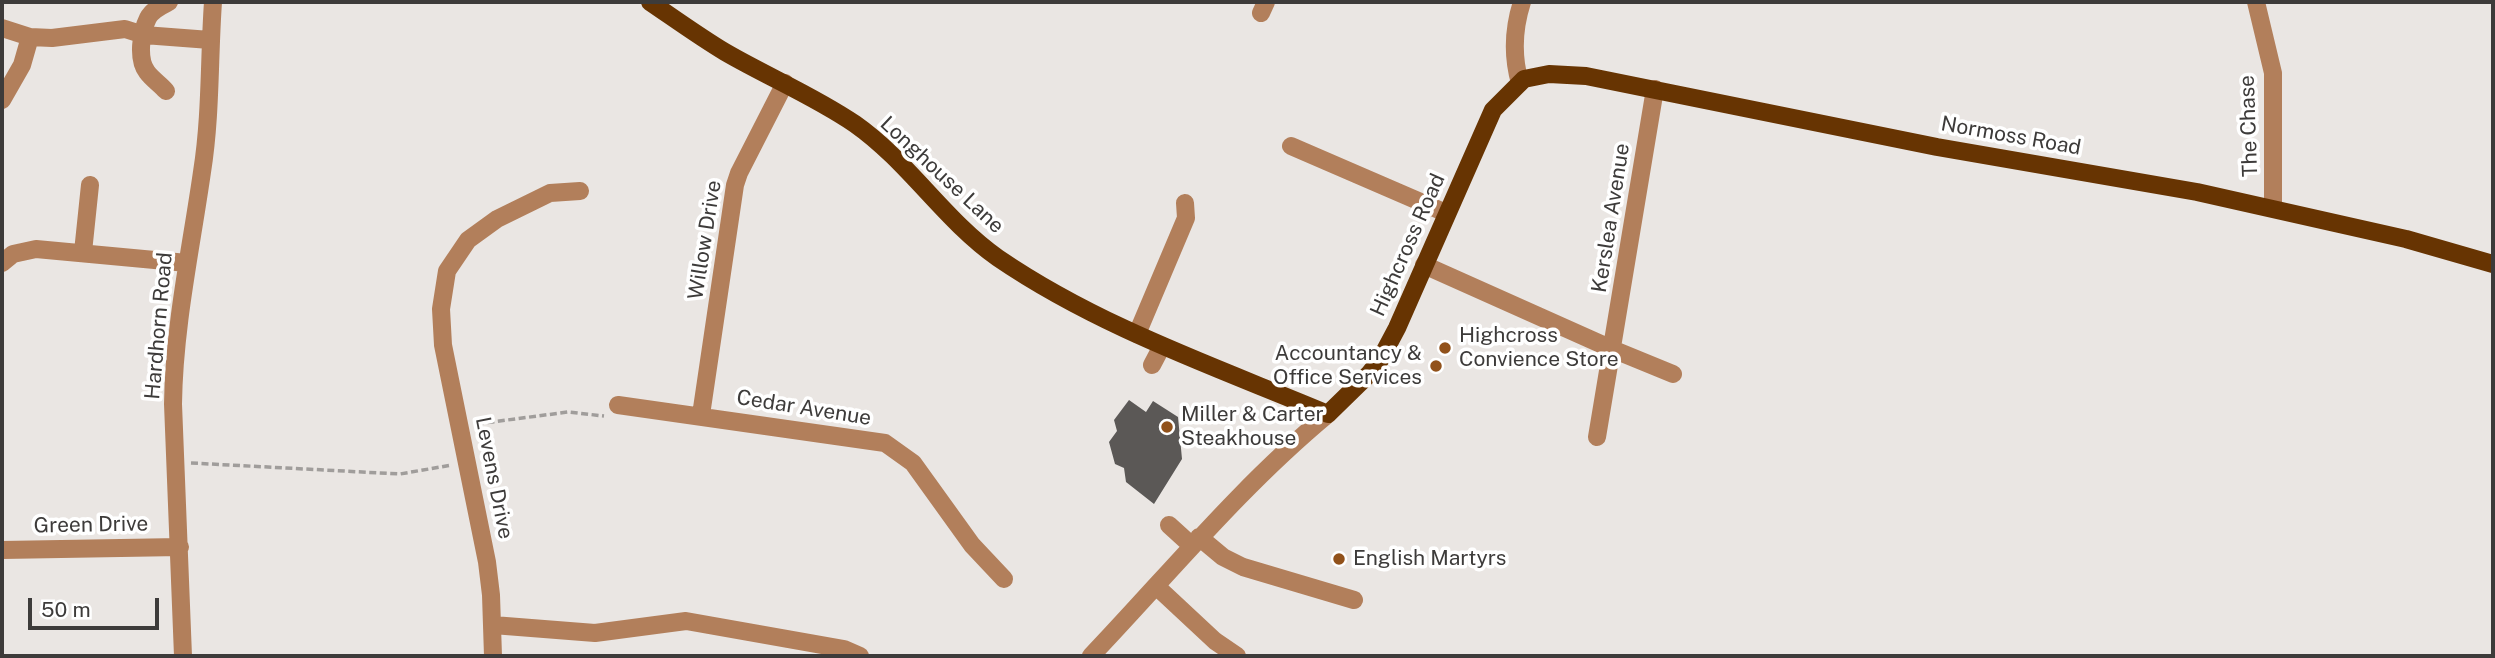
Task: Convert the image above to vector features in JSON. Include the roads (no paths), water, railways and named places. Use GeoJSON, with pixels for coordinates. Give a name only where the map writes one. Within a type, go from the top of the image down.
{"type":"FeatureCollection","features":[{"type":"Feature","properties":{"kind":"main road","name":"Longhouse Lane"},"geometry":{"type":"LineString","coordinates":[[650,2],[726,52],[857,126],[908,172],[968,234],[996,256],[1056,292],[1162,346],[1328,414]]}},
{"type":"Feature","properties":{"kind":"main road","name":"Normoss Road"},"geometry":{"type":"LineString","coordinates":[[1520,83],[1524,79],[1565,74],[1655,89],[1923,145],[2139,181],[2273,208],[2406,239],[2493,264]]}},
{"type":"Feature","properties":{"kind":"main road","name":"Highcross Road"},"geometry":{"type":"LineString","coordinates":[[1328,414],[1380,360],[1397,328],[1493,110],[1520,83]]}},
{"type":"Feature","properties":{"kind":"street"},"geometry":{"type":"LineString","coordinates":[[166,91],[146,71],[141,52],[148,18],[155,9],[169,2]]}},
{"type":"Feature","properties":{"kind":"street","name":"Hardhorn Road"},"geometry":{"type":"LineString","coordinates":[[183,656],[174,366],[205,150],[213,2]]}},
{"type":"Feature","properties":{"kind":"street"},"geometry":{"type":"LineString","coordinates":[[1520,83],[1513,54],[1516,23],[1522,2]]}},
{"type":"Feature","properties":{"kind":"street","name":"The Chase"},"geometry":{"type":"LineString","coordinates":[[2256,2],[2273,73],[2273,208]]}},
{"type":"Feature","properties":{"kind":"street"},"geometry":{"type":"LineString","coordinates":[[2,28],[30,37],[52,38],[125,29],[144,35],[211,40]]}},
{"type":"Feature","properties":{"kind":"street"},"geometry":{"type":"LineString","coordinates":[[2,100],[22,65],[30,37]]}},
{"type":"Feature","properties":{"kind":"street","name":"Willow Drive"},"geometry":{"type":"LineString","coordinates":[[701,415],[738,173],[785,83]]}},
{"type":"Feature","properties":{"kind":"street","name":"Kerslea Avenue"},"geometry":{"type":"LineString","coordinates":[[1597,437],[1655,89]]}},
{"type":"Feature","properties":{"kind":"street"},"geometry":{"type":"LineString","coordinates":[[1291,146],[1446,213]]}},
{"type":"Feature","properties":{"kind":"street"},"geometry":{"type":"LineString","coordinates":[[83,252],[90,185]]}},
{"type":"Feature","properties":{"kind":"street","name":"Levens Drive"},"geometry":{"type":"LineString","coordinates":[[493,656],[487,562],[443,345],[441,309],[447,271],[468,240],[497,219],[550,193],[580,191]]}},
{"type":"Feature","properties":{"kind":"street"},"geometry":{"type":"LineString","coordinates":[[1138,334],[1186,218],[1185,203]]}},
{"type":"Feature","properties":{"kind":"street"},"geometry":{"type":"LineString","coordinates":[[2,263],[13,254],[36,248],[187,263]]}},
{"type":"Feature","properties":{"kind":"street"},"geometry":{"type":"LineString","coordinates":[[1424,265],[1673,374]]}},
{"type":"Feature","properties":{"kind":"street"},"geometry":{"type":"LineString","coordinates":[[1152,365],[1162,346]]}},
{"type":"Feature","properties":{"kind":"street","name":"Cedar Avenue"},"geometry":{"type":"LineString","coordinates":[[618,405],[701,415],[885,443],[894,447],[913,463],[972,545],[1004,579]]}},
{"type":"Feature","properties":{"kind":"street","name":"Highcross Road"},"geometry":{"type":"LineString","coordinates":[[1091,656],[1195,541],[1275,460],[1328,414]]}},
{"type":"Feature","properties":{"kind":"street"},"geometry":{"type":"LineString","coordinates":[[1169,526],[1243,567],[1354,600]]}},
{"type":"Feature","properties":{"kind":"street","name":"Green Drive"},"geometry":{"type":"LineString","coordinates":[[2,550],[180,547]]}},
{"type":"Feature","properties":{"kind":"street"},"geometry":{"type":"LineString","coordinates":[[1156,586],[1215,641],[1237,656]]}},
{"type":"Feature","properties":{"kind":"street"},"geometry":{"type":"LineString","coordinates":[[493,625],[595,633],[693,622],[844,649],[860,656]]}},
{"type":"Feature","properties":{"kind":"place","name":"Highcross Convience Store"},"geometry":{"type":"Point","coordinates":[1445,348]}},
{"type":"Feature","properties":{"kind":"place","name":"Accountancy & Office Services"},"geometry":{"type":"Point","coordinates":[1436,366]}},
{"type":"Feature","properties":{"kind":"place","name":"Miller & Carter Steakhouse"},"geometry":{"type":"Point","coordinates":[1167,427]}},
{"type":"Feature","properties":{"kind":"place","name":"English Martyrs"},"geometry":{"type":"Point","coordinates":[1339,559]}}]}
